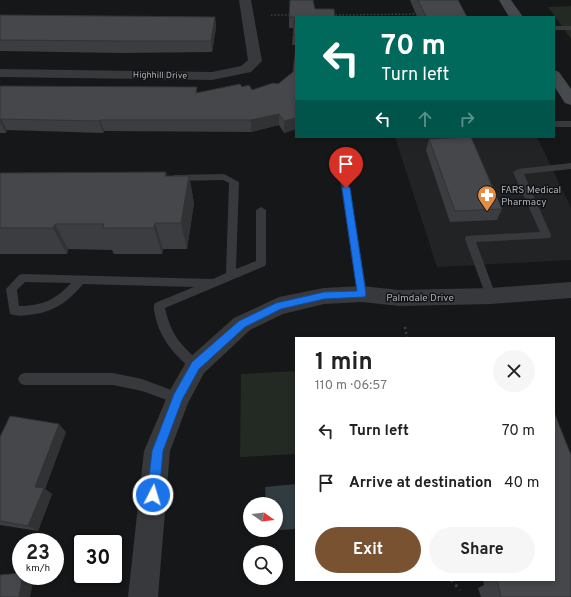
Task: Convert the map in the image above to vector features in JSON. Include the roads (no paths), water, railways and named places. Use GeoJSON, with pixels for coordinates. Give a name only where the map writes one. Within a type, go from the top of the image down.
{"type":"FeatureCollection","features":[{"type":"Feature","properties":{"kind":"main road"},"geometry":{"type":"LineString","coordinates":[[505,0],[515,16]]}},
{"type":"Feature","properties":{"kind":"main road"},"geometry":{"type":"LineString","coordinates":[[555,76],[571,100]]}},
{"type":"Feature","properties":{"kind":"street","name":"Highhill Drive"},"geometry":{"type":"LineString","coordinates":[[0,73],[212,76],[246,69],[255,61],[245,0]]}},
{"type":"Feature","properties":{"kind":"street","name":"Palmdale Drive"},"geometry":{"type":"LineString","coordinates":[[143,597],[157,451],[178,398],[196,366],[242,324],[279,306],[324,296],[362,294],[399,298],[492,296],[571,290]]}},
{"type":"Feature","properties":{"kind":"lane"},"geometry":{"type":"LineString","coordinates":[[555,28],[571,28]]}},
{"type":"Feature","properties":{"kind":"lane"},"geometry":{"type":"LineString","coordinates":[[555,124],[571,124]]}},
{"type":"Feature","properties":{"kind":"lane"},"geometry":{"type":"LineString","coordinates":[[341,159],[362,294]]}},
{"type":"Feature","properties":{"kind":"lane"},"geometry":{"type":"LineString","coordinates":[[492,296],[470,239],[546,235],[518,172],[571,166]]}},
{"type":"Feature","properties":{"kind":"lane"},"geometry":{"type":"LineString","coordinates":[[161,178],[224,177],[234,182],[231,276]]}},
{"type":"Feature","properties":{"kind":"lane"},"geometry":{"type":"LineString","coordinates":[[196,366],[169,341],[162,323],[159,306],[261,264],[261,210]]}},
{"type":"Feature","properties":{"kind":"lane"},"geometry":{"type":"LineString","coordinates":[[81,279],[67,296],[53,305],[32,311],[14,311],[11,289],[24,278],[81,279],[215,283]]}},
{"type":"Feature","properties":{"kind":"lane"},"geometry":{"type":"LineString","coordinates":[[24,379],[113,379],[142,385],[178,398]]}},
{"type":"Feature","properties":{"kind":"place","name":"FARS Medical Pharmacy"},"geometry":{"type":"Point","coordinates":[487,212]}}]}
